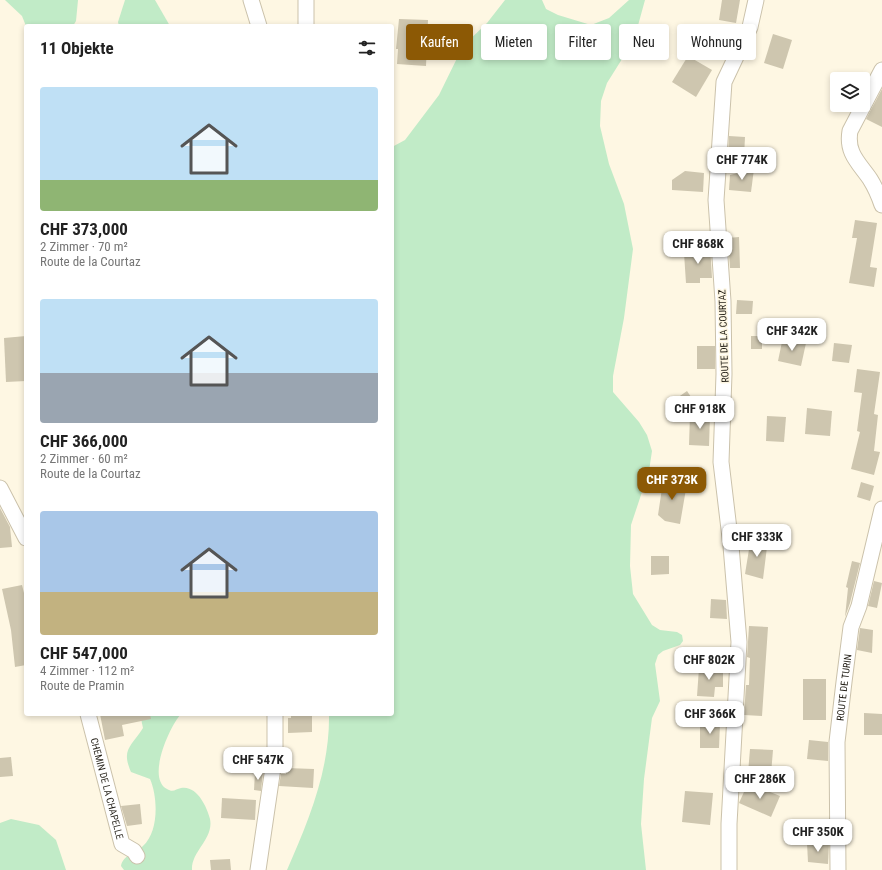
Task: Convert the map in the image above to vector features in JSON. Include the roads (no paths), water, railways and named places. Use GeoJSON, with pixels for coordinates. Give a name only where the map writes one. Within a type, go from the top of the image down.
{"type":"FeatureCollection","features":[{"type":"Feature","properties":{"kind":"street"},"geometry":{"type":"LineString","coordinates":[[251,0],[258,24]]}},
{"type":"Feature","properties":{"kind":"street"},"geometry":{"type":"LineString","coordinates":[[306,0],[306,24]]}},
{"type":"Feature","properties":{"kind":"street","name":"ROUTE DE LA COURTAZ"},"geometry":{"type":"LineString","coordinates":[[729,870],[729,824],[734,756],[739,636],[731,546],[721,462],[724,366],[723,301],[716,200],[724,82],[750,27],[756,0]]}},
{"type":"Feature","properties":{"kind":"street"},"geometry":{"type":"LineString","coordinates":[[882,70],[853,126],[849,140],[852,155],[871,180],[882,205]]}},
{"type":"Feature","properties":{"kind":"street"},"geometry":{"type":"LineString","coordinates":[[0,488],[24,534]]}},
{"type":"Feature","properties":{"kind":"street","name":"ROUTE DE TURIN"},"geometry":{"type":"LineString","coordinates":[[838,870],[837,742],[844,682],[851,627],[859,606],[882,509]]}},
{"type":"Feature","properties":{"kind":"street","name":"CHEMIN DE LA CHAPELLE"},"geometry":{"type":"LineString","coordinates":[[89,716],[122,844],[134,851],[137,856]]}},
{"type":"Feature","properties":{"kind":"street"},"geometry":{"type":"LineString","coordinates":[[258,870],[275,754],[275,716]]}}]}
